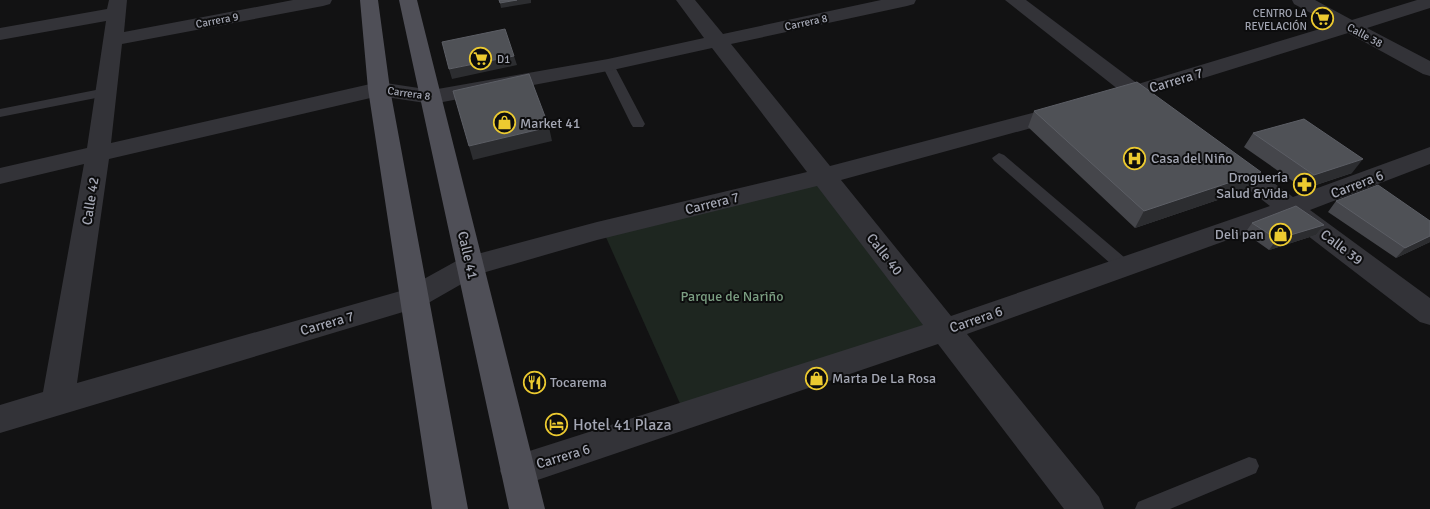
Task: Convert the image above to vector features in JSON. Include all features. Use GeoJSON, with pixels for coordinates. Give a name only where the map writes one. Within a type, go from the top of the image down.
{"type":"FeatureCollection","features":[{"type":"Feature","properties":{"kind":"main road"},"geometry":{"type":"LineString","coordinates":[[370,0],[379,88],[450,509]]}},
{"type":"Feature","properties":{"kind":"main road","name":"Calle 41"},"geometry":{"type":"LineString","coordinates":[[408,0],[527,509]]}},
{"type":"Feature","properties":{"kind":"street","name":"Carrera 9"},"geometry":{"type":"LineString","coordinates":[[112,40],[323,0]]}},
{"type":"Feature","properties":{"kind":"street","name":"Calle 40"},"geometry":{"type":"LineString","coordinates":[[685,0],[1086,509]]}},
{"type":"Feature","properties":{"kind":"street","name":"Carrera 8"},"geometry":{"type":"LineString","coordinates":[[0,176],[379,88],[432,97],[608,65],[908,0]]}},
{"type":"Feature","properties":{"kind":"street"},"geometry":{"type":"LineString","coordinates":[[1014,0],[1167,116]]}},
{"type":"Feature","properties":{"kind":"street","name":"Calle 38"},"geometry":{"type":"LineString","coordinates":[[1300,0],[1430,70]]}},
{"type":"Feature","properties":{"kind":"street","name":"Carrera 7"},"geometry":{"type":"LineString","coordinates":[[0,419],[413,298],[470,266],[597,231],[824,176],[1136,92],[1430,2]]}},
{"type":"Feature","properties":{"kind":"street","name":"Calle 42"},"geometry":{"type":"LineString","coordinates":[[58,401],[98,153],[116,6]]}},
{"type":"Feature","properties":{"kind":"street"},"geometry":{"type":"LineString","coordinates":[[0,34],[116,6]]}},
{"type":"Feature","properties":{"kind":"street","name":"Calle 39"},"geometry":{"type":"LineString","coordinates":[[1206,145],[1430,314]]}},
{"type":"Feature","properties":{"kind":"street","name":"Carrera 6"},"geometry":{"type":"LineString","coordinates":[[517,471],[683,419],[1125,268],[1292,209],[1430,155]]}},
{"type":"Feature","properties":{"kind":"lane"},"geometry":{"type":"LineString","coordinates":[[608,65],[638,124]]}},
{"type":"Feature","properties":{"kind":"lane"},"geometry":{"type":"LineString","coordinates":[[0,113],[106,92]]}},
{"type":"Feature","properties":{"kind":"lane"},"geometry":{"type":"LineString","coordinates":[[999,158],[1125,268]]}},
{"type":"Feature","properties":{"kind":"lane"},"geometry":{"type":"LineString","coordinates":[[1146,509],[1249,466]]}},
{"type":"Feature","properties":{"kind":"green space","name":"Parque de Nariño"},"geometry":{"type":"Polygon","coordinates":[[[818,182],[934,326],[682,408],[605,235],[818,182]]]}},
{"type":"Feature","properties":{"kind":"building"},"geometry":{"type":"Polygon","coordinates":[[[499,0],[517,0],[500,3],[499,0]]]}},
{"type":"Feature","properties":{"kind":"building","name":"D1"},"geometry":{"type":"Polygon","coordinates":[[[505,29],[514,56],[449,69],[442,42],[505,29]]]}},
{"type":"Feature","properties":{"kind":"building","name":"Market 41"},"geometry":{"type":"Polygon","coordinates":[[[529,74],[549,127],[469,146],[453,91],[529,74]]]}},
{"type":"Feature","properties":{"kind":"building","name":"Casa del Niño"},"geometry":{"type":"Polygon","coordinates":[[[1137,82],[1261,172],[1144,211],[1034,111],[1137,82]]]}},
{"type":"Feature","properties":{"kind":"building"},"geometry":{"type":"Polygon","coordinates":[[[1304,119],[1363,159],[1314,175],[1253,133],[1304,119]]]}},
{"type":"Feature","properties":{"kind":"building"},"geometry":{"type":"Polygon","coordinates":[[[1378,185],[1430,221],[1430,236],[1405,248],[1336,201],[1378,185]]]}},
{"type":"Feature","properties":{"kind":"building"},"geometry":{"type":"Polygon","coordinates":[[[1296,206],[1324,225],[1277,239],[1252,223],[1296,206]]]}},
{"type":"Feature","properties":{"kind":"place","name":"CENTRO LA REVELACIÓN"},"geometry":{"type":"Point","coordinates":[1323,19]}},
{"type":"Feature","properties":{"kind":"place","name":"D1"},"geometry":{"type":"Point","coordinates":[481,59]}},
{"type":"Feature","properties":{"kind":"place","name":"Market 41"},"geometry":{"type":"Point","coordinates":[504,123]}},
{"type":"Feature","properties":{"kind":"place","name":"Casa del Niño"},"geometry":{"type":"Point","coordinates":[1135,158]}},
{"type":"Feature","properties":{"kind":"place","name":"Droguería Salud &Vida"},"geometry":{"type":"Point","coordinates":[1304,185]}},
{"type":"Feature","properties":{"kind":"place","name":"Deli pan"},"geometry":{"type":"Point","coordinates":[1280,234]}},
{"type":"Feature","properties":{"kind":"place","name":"Marta De La Rosa"},"geometry":{"type":"Point","coordinates":[816,378]}},
{"type":"Feature","properties":{"kind":"place","name":"Tocarema"},"geometry":{"type":"Point","coordinates":[534,382]}},
{"type":"Feature","properties":{"kind":"place","name":"Hotel 41 Plaza"},"geometry":{"type":"Point","coordinates":[557,424]}}]}
